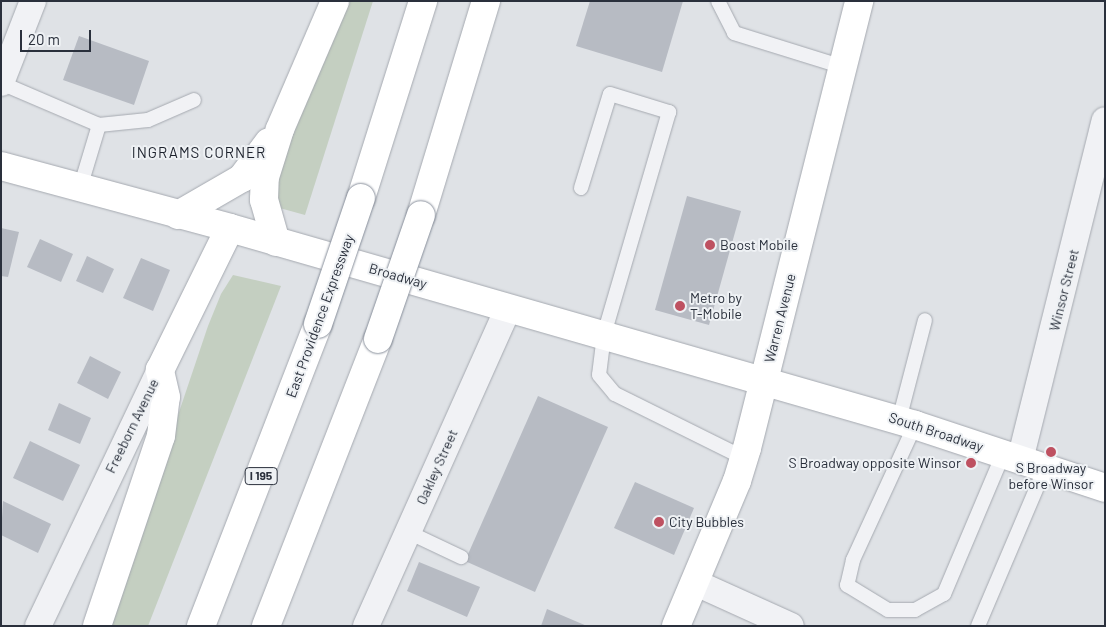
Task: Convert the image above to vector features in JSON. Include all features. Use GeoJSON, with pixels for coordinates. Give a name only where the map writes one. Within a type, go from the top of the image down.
{"type":"FeatureCollection","features":[{"type":"Feature","properties":{"kind":"main road"},"geometry":{"type":"LineString","coordinates":[[276,242],[264,200],[265,177],[280,129],[335,1]]}},
{"type":"Feature","properties":{"kind":"main road","name":"East Providence Expressway"},"geometry":{"type":"LineString","coordinates":[[201,626],[318,324],[361,198],[423,1]]}},
{"type":"Feature","properties":{"kind":"main road"},"geometry":{"type":"LineString","coordinates":[[266,626],[378,339],[421,216],[486,1]]}},
{"type":"Feature","properties":{"kind":"main road"},"geometry":{"type":"LineString","coordinates":[[473,44],[491,1]]}},
{"type":"Feature","properties":{"kind":"main road","name":"Warren Avenue"},"geometry":{"type":"LineString","coordinates":[[676,626],[696,583],[744,458],[765,381],[859,1]]}},
{"type":"Feature","properties":{"kind":"main road"},"geometry":{"type":"LineString","coordinates":[[178,215],[242,178],[280,129]]}},
{"type":"Feature","properties":{"kind":"main road","name":"Broadway"},"geometry":{"type":"LineString","coordinates":[[1,166],[230,228],[765,381]]}},
{"type":"Feature","properties":{"kind":"main road","name":"Freeborn Avenue"},"geometry":{"type":"LineString","coordinates":[[160,370],[230,228]]}},
{"type":"Feature","properties":{"kind":"main road"},"geometry":{"type":"LineString","coordinates":[[97,626],[161,436],[166,397],[160,370]]}},
{"type":"Feature","properties":{"kind":"main road","name":"South Broadway"},"geometry":{"type":"LineString","coordinates":[[765,381],[907,422],[1105,488]]}},
{"type":"Feature","properties":{"kind":"street"},"geometry":{"type":"LineString","coordinates":[[1,83],[34,1]]}},
{"type":"Feature","properties":{"kind":"street","name":"Winsor Street"},"geometry":{"type":"LineString","coordinates":[[1022,461],[1105,120]]}},
{"type":"Feature","properties":{"kind":"street","name":"Oakley Street"},"geometry":{"type":"LineString","coordinates":[[366,626],[508,308]]}},
{"type":"Feature","properties":{"kind":"street","name":"Freeborn Avenue"},"geometry":{"type":"LineString","coordinates":[[38,626],[160,370]]}},
{"type":"Feature","properties":{"kind":"street"},"geometry":{"type":"LineString","coordinates":[[696,583],[791,626]]}},
{"type":"Feature","properties":{"kind":"lane"},"geometry":{"type":"LineString","coordinates":[[718,1],[734,33],[843,67]]}},
{"type":"Feature","properties":{"kind":"lane"},"geometry":{"type":"LineString","coordinates":[[1,83],[99,125],[148,120],[194,100]]}},
{"type":"Feature","properties":{"kind":"lane"},"geometry":{"type":"LineString","coordinates":[[581,188],[610,94],[669,112],[604,335],[599,375],[615,394],[744,458]]}},
{"type":"Feature","properties":{"kind":"lane"},"geometry":{"type":"LineString","coordinates":[[80,188],[99,125]]}},
{"type":"Feature","properties":{"kind":"lane"},"geometry":{"type":"LineString","coordinates":[[925,320],[907,422],[853,560],[847,586],[888,610],[915,610],[944,594],[1022,461]]}},
{"type":"Feature","properties":{"kind":"lane"},"geometry":{"type":"LineString","coordinates":[[978,626],[1022,461]]}},
{"type":"Feature","properties":{"kind":"lane"},"geometry":{"type":"LineString","coordinates":[[408,532],[461,557]]}},
{"type":"Feature","properties":{"kind":"green space"},"geometry":{"type":"Polygon","coordinates":[[[346,1],[373,1],[305,215],[276,207],[274,179],[346,1]]]}},
{"type":"Feature","properties":{"kind":"green space"},"geometry":{"type":"Polygon","coordinates":[[[233,275],[281,286],[148,626],[107,626],[208,326],[221,294],[233,275]]]}},
{"type":"Feature","properties":{"kind":"building"},"geometry":{"type":"Polygon","coordinates":[[[590,1],[683,1],[662,72],[576,46],[590,1]]]}},
{"type":"Feature","properties":{"kind":"building"},"geometry":{"type":"Polygon","coordinates":[[[79,36],[149,61],[134,105],[63,80],[79,36]]]}},
{"type":"Feature","properties":{"kind":"building"},"geometry":{"type":"Polygon","coordinates":[[[687,196],[741,211],[709,325],[655,310],[687,196]]]}},
{"type":"Feature","properties":{"kind":"building"},"geometry":{"type":"Polygon","coordinates":[[[1,228],[19,232],[8,277],[1,276],[1,228]]]}},
{"type":"Feature","properties":{"kind":"building"},"geometry":{"type":"Polygon","coordinates":[[[40,239],[73,254],[61,282],[27,267],[40,239]]]}},
{"type":"Feature","properties":{"kind":"building"},"geometry":{"type":"Polygon","coordinates":[[[87,256],[114,269],[103,293],[76,281],[87,256]]]}},
{"type":"Feature","properties":{"kind":"building"},"geometry":{"type":"Polygon","coordinates":[[[141,258],[170,270],[153,311],[123,298],[141,258]]]}},
{"type":"Feature","properties":{"kind":"building"},"geometry":{"type":"Polygon","coordinates":[[[90,356],[121,372],[108,399],[77,383],[90,356]]]}},
{"type":"Feature","properties":{"kind":"building"},"geometry":{"type":"Polygon","coordinates":[[[538,396],[608,427],[535,592],[465,561],[538,396]]]}},
{"type":"Feature","properties":{"kind":"building"},"geometry":{"type":"Polygon","coordinates":[[[59,403],[91,418],[80,444],[48,430],[59,403]]]}},
{"type":"Feature","properties":{"kind":"building"},"geometry":{"type":"Polygon","coordinates":[[[30,441],[80,465],[63,501],[13,478],[30,441]]]}},
{"type":"Feature","properties":{"kind":"building"},"geometry":{"type":"Polygon","coordinates":[[[635,482],[694,508],[674,555],[614,528],[635,482]]]}},
{"type":"Feature","properties":{"kind":"building"},"geometry":{"type":"Polygon","coordinates":[[[3,501],[51,524],[38,553],[1,535],[3,501]]]}},
{"type":"Feature","properties":{"kind":"building"},"geometry":{"type":"Polygon","coordinates":[[[419,562],[480,587],[467,617],[407,591],[419,562]]]}},
{"type":"Feature","properties":{"kind":"building"},"geometry":{"type":"Polygon","coordinates":[[[547,609],[587,626],[541,626],[547,609]]]}},
{"type":"Feature","properties":{"kind":"place","name":"Boost Mobile"},"geometry":{"type":"Point","coordinates":[710,245]}},
{"type":"Feature","properties":{"kind":"place","name":"Metro by T-Mobile"},"geometry":{"type":"Point","coordinates":[680,306]}},
{"type":"Feature","properties":{"kind":"place","name":"S Broadway before Winsor"},"geometry":{"type":"Point","coordinates":[1051,452]}},
{"type":"Feature","properties":{"kind":"place","name":"S Broadway opposite Winsor"},"geometry":{"type":"Point","coordinates":[971,463]}},
{"type":"Feature","properties":{"kind":"place","name":"City Bubbles"},"geometry":{"type":"Point","coordinates":[659,522]}},
{"type":"Feature","properties":{"kind":"district","name":"INGRAMS CORNER"},"geometry":{"type":"Point","coordinates":[199,153]}}]}
